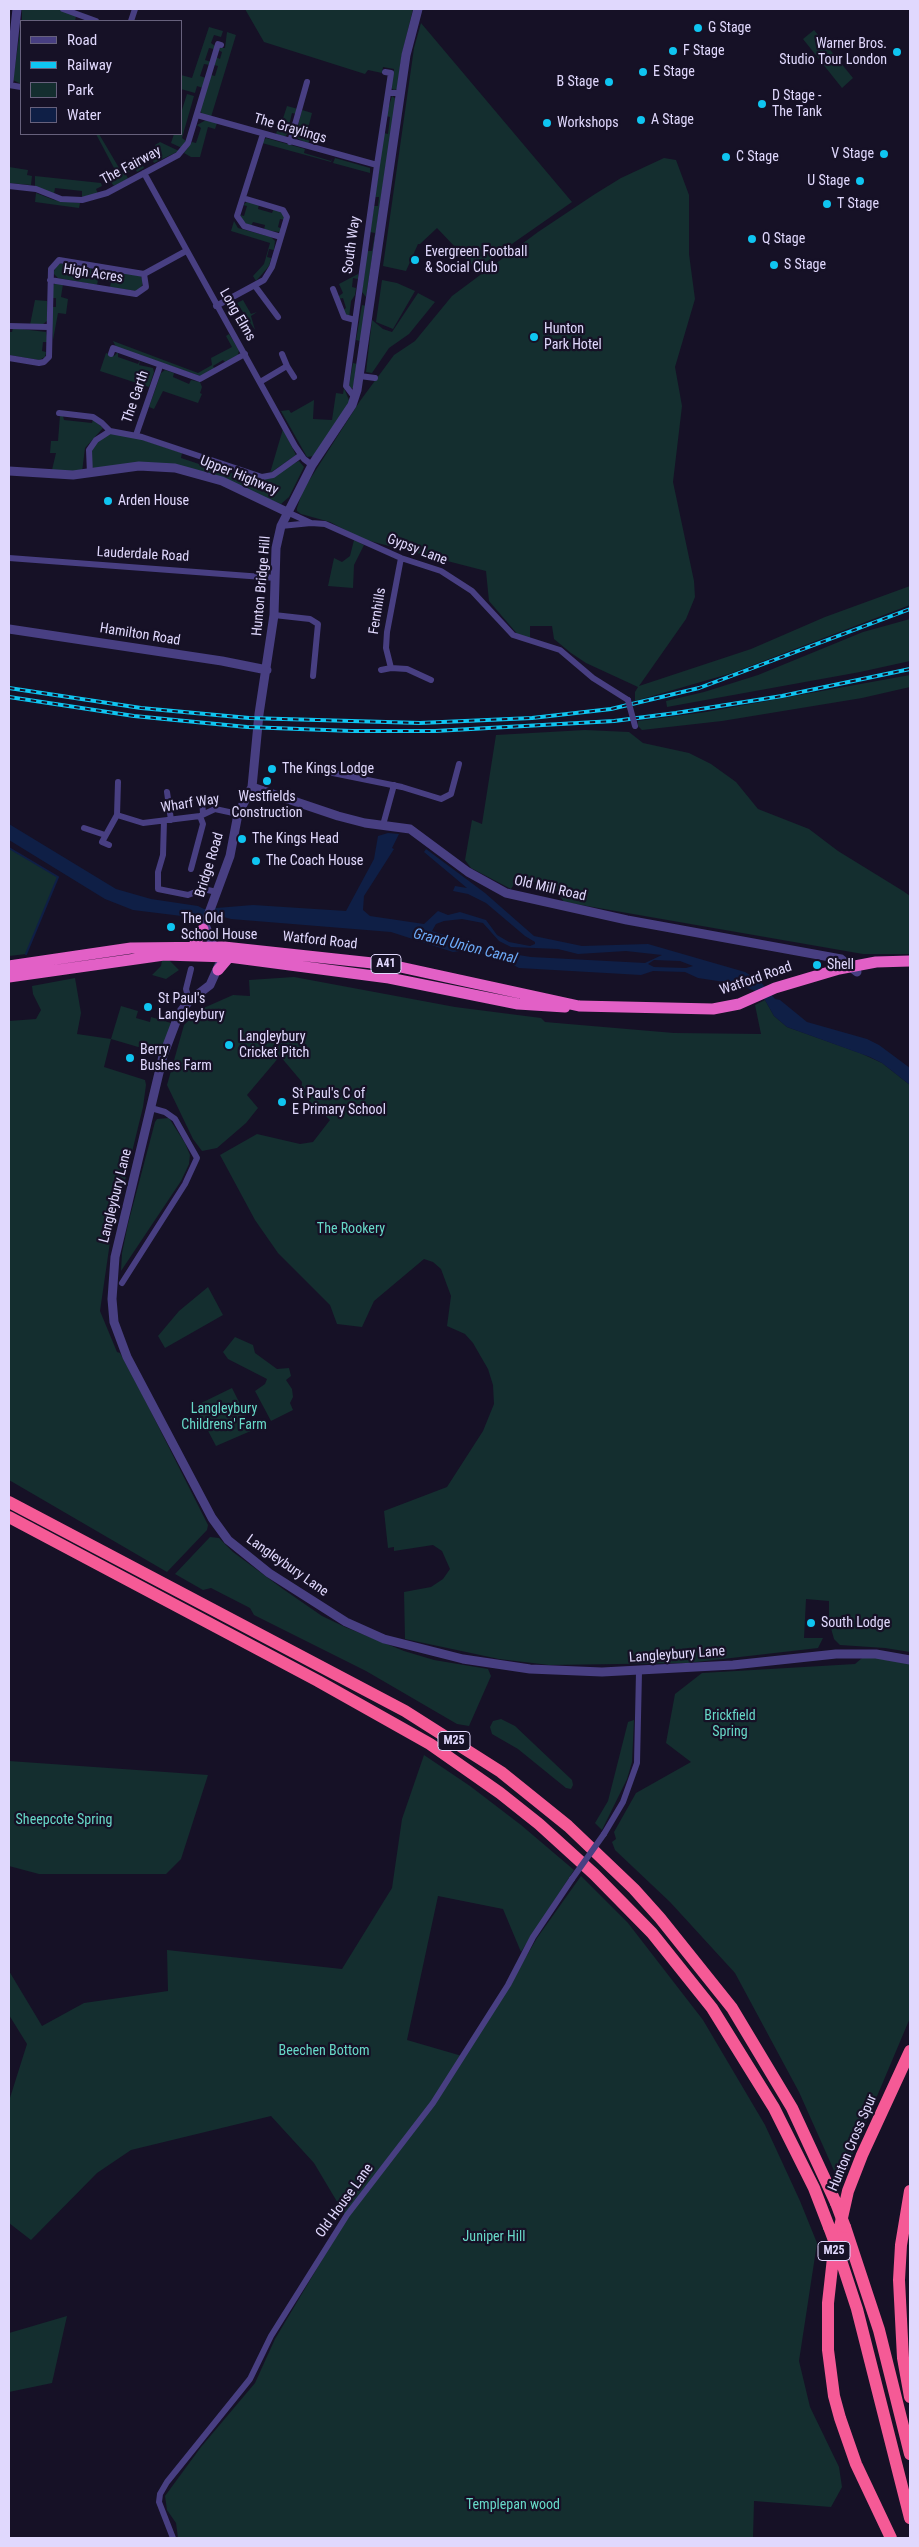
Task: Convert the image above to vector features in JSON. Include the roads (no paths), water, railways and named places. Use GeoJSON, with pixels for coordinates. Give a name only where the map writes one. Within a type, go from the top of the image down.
{"type":"FeatureCollection","features":[{"type":"Feature","properties":{"kind":"highway"},"geometry":{"type":"LineString","coordinates":[[193,946],[205,924]]}},
{"type":"Feature","properties":{"kind":"highway","name":"Watford Road"},"geometry":{"type":"LineString","coordinates":[[9,966],[131,948],[193,946],[216,953],[389,978],[518,1004],[554,1008],[579,1006],[713,1009],[729,1007],[775,988],[828,973],[854,969]]}},
{"type":"Feature","properties":{"kind":"highway","name":"Watford Road"},"geometry":{"type":"LineString","coordinates":[[9,977],[164,954],[216,953],[383,963],[579,1006]]}},
{"type":"Feature","properties":{"kind":"highway"},"geometry":{"type":"LineString","coordinates":[[216,953],[217,972]]}},
{"type":"Feature","properties":{"kind":"highway","name":"A41"},"geometry":{"type":"LineString","coordinates":[[854,969],[876,962],[910,961]]}},
{"type":"Feature","properties":{"kind":"highway","name":"A41"},"geometry":{"type":"LineString","coordinates":[[854,969],[910,968]]}},
{"type":"Feature","properties":{"kind":"highway","name":"M25"},"geometry":{"type":"LineString","coordinates":[[9,1502],[405,1711],[501,1772],[568,1826],[654,1910],[681,1941],[732,2008],[792,2108],[836,2203],[845,2227],[875,2316],[910,2454]]}},
{"type":"Feature","properties":{"kind":"highway","name":"M25"},"geometry":{"type":"LineString","coordinates":[[9,1517],[318,1681],[422,1740],[487,1783],[539,1824],[594,1874],[652,1933],[712,2008],[774,2108],[814,2188],[839,2254],[859,2317],[910,2518]]}},
{"type":"Feature","properties":{"kind":"highway","name":"Hunton Cross Spur"},"geometry":{"type":"LineString","coordinates":[[891,2538],[856,2464],[834,2396],[828,2350],[828,2303],[834,2250],[848,2191],[862,2155],[910,2051]]}},
{"type":"Feature","properties":{"kind":"highway"},"geometry":{"type":"LineString","coordinates":[[910,2192],[901,2245],[899,2280],[904,2358],[910,2397]]}},
{"type":"Feature","properties":{"kind":"street"},"geometry":{"type":"LineString","coordinates":[[63,9],[93,20]]}},
{"type":"Feature","properties":{"kind":"street","name":"South Way"},"geometry":{"type":"LineString","coordinates":[[353,402],[360,376],[406,55],[418,9]]}},
{"type":"Feature","properties":{"kind":"street"},"geometry":{"type":"LineString","coordinates":[[9,23],[18,12]]}},
{"type":"Feature","properties":{"kind":"street"},"geometry":{"type":"LineString","coordinates":[[9,83],[18,12]]}},
{"type":"Feature","properties":{"kind":"street","name":"The Fairway"},"geometry":{"type":"LineString","coordinates":[[9,186],[36,189],[61,199],[81,200],[107,193],[183,150],[188,143],[197,115],[217,44]]}},
{"type":"Feature","properties":{"kind":"street","name":"South Way"},"geometry":{"type":"LineString","coordinates":[[353,402],[346,386],[391,73],[385,72]]}},
{"type":"Feature","properties":{"kind":"street"},"geometry":{"type":"LineString","coordinates":[[290,142],[308,82]]}},
{"type":"Feature","properties":{"kind":"street"},"geometry":{"type":"LineString","coordinates":[[388,93],[400,93]]}},
{"type":"Feature","properties":{"kind":"street","name":"The Graylings"},"geometry":{"type":"LineString","coordinates":[[197,115],[377,165]]}},
{"type":"Feature","properties":{"kind":"street"},"geometry":{"type":"LineString","coordinates":[[263,134],[237,216],[241,224],[281,237]]}},
{"type":"Feature","properties":{"kind":"street","name":"Long Elms"},"geometry":{"type":"LineString","coordinates":[[144,173],[216,306],[301,455],[312,465]]}},
{"type":"Feature","properties":{"kind":"street"},"geometry":{"type":"LineString","coordinates":[[216,306],[255,286],[269,274],[288,218],[285,211],[243,198]]}},
{"type":"Feature","properties":{"kind":"street","name":"High Acres"},"geometry":{"type":"LineString","coordinates":[[9,358],[39,363],[47,360],[50,353],[48,327],[51,269],[59,260],[144,274],[186,251]]}},
{"type":"Feature","properties":{"kind":"street","name":"High Acres"},"geometry":{"type":"LineString","coordinates":[[50,280],[136,294],[146,287],[144,274]]}},
{"type":"Feature","properties":{"kind":"street"},"geometry":{"type":"LineString","coordinates":[[255,286],[265,302],[278,317]]}},
{"type":"Feature","properties":{"kind":"street"},"geometry":{"type":"LineString","coordinates":[[333,289],[344,317],[355,320]]}},
{"type":"Feature","properties":{"kind":"street"},"geometry":{"type":"LineString","coordinates":[[358,300],[371,301]]}},
{"type":"Feature","properties":{"kind":"street"},"geometry":{"type":"LineString","coordinates":[[9,326],[48,327]]}},
{"type":"Feature","properties":{"kind":"street","name":"The Garth"},"geometry":{"type":"LineString","coordinates":[[111,354],[113,348],[200,380],[245,354]]}},
{"type":"Feature","properties":{"kind":"street"},"geometry":{"type":"LineString","coordinates":[[282,354],[294,377]]}},
{"type":"Feature","properties":{"kind":"street","name":"The Garth"},"geometry":{"type":"LineString","coordinates":[[136,435],[160,366]]}},
{"type":"Feature","properties":{"kind":"street"},"geometry":{"type":"LineString","coordinates":[[260,382],[287,366]]}},
{"type":"Feature","properties":{"kind":"street"},"geometry":{"type":"LineString","coordinates":[[360,376],[375,378]]}},
{"type":"Feature","properties":{"kind":"street","name":"Hunton Bridge Hill"},"geometry":{"type":"LineString","coordinates":[[252,787],[259,714],[274,615],[276,548],[281,526],[312,465],[353,402]]}},
{"type":"Feature","properties":{"kind":"street","name":"Upper Highway"},"geometry":{"type":"LineString","coordinates":[[59,413],[69,411],[93,417],[102,422],[110,431],[136,435],[262,477],[273,475],[301,455]]}},
{"type":"Feature","properties":{"kind":"street"},"geometry":{"type":"LineString","coordinates":[[90,474],[88,454],[91,447],[103,434],[110,431]]}},
{"type":"Feature","properties":{"kind":"street","name":"Upper Highway"},"geometry":{"type":"LineString","coordinates":[[9,471],[57,475],[90,474],[139,466],[175,468],[222,481],[287,512]]}},
{"type":"Feature","properties":{"kind":"street","name":"Gypsy Lane"},"geometry":{"type":"LineString","coordinates":[[287,512],[311,523]]}},
{"type":"Feature","properties":{"kind":"street","name":"Gypsy Lane"},"geometry":{"type":"LineString","coordinates":[[281,526],[311,523],[325,524],[401,558],[430,566],[458,581],[481,599],[513,635],[560,650],[594,678],[628,700],[631,704],[635,726]]}},
{"type":"Feature","properties":{"kind":"street","name":"Lauderdale Road"},"geometry":{"type":"LineString","coordinates":[[9,558],[276,578]]}},
{"type":"Feature","properties":{"kind":"street","name":"Fernhills"},"geometry":{"type":"LineString","coordinates":[[391,668],[386,648],[387,632],[401,558]]}},
{"type":"Feature","properties":{"kind":"street"},"geometry":{"type":"LineString","coordinates":[[274,615],[310,619],[318,624],[313,676]]}},
{"type":"Feature","properties":{"kind":"street","name":"Hamilton Road"},"geometry":{"type":"LineString","coordinates":[[9,629],[222,661],[267,670]]}},
{"type":"Feature","properties":{"kind":"street"},"geometry":{"type":"LineString","coordinates":[[381,670],[391,668],[407,669],[431,680]]}},
{"type":"Feature","properties":{"kind":"street"},"geometry":{"type":"LineString","coordinates":[[323,770],[394,785],[445,799],[453,791],[459,764]]}},
{"type":"Feature","properties":{"kind":"street"},"geometry":{"type":"LineString","coordinates":[[106,843],[106,835],[117,815],[118,782]]}},
{"type":"Feature","properties":{"kind":"street"},"geometry":{"type":"LineString","coordinates":[[383,825],[394,785]]}},
{"type":"Feature","properties":{"kind":"street","name":"Bridge Road"},"geometry":{"type":"LineString","coordinates":[[205,924],[230,856],[238,814],[252,787]]}},
{"type":"Feature","properties":{"kind":"street","name":"Old Mill Road"},"geometry":{"type":"LineString","coordinates":[[252,787],[338,816],[410,829],[468,872],[506,893],[627,920],[841,959],[854,969]]}},
{"type":"Feature","properties":{"kind":"street"},"geometry":{"type":"LineString","coordinates":[[167,792],[171,820]]}},
{"type":"Feature","properties":{"kind":"street"},"geometry":{"type":"LineString","coordinates":[[191,869],[203,824],[202,801]]}},
{"type":"Feature","properties":{"kind":"street","name":"Wharf Way"},"geometry":{"type":"LineString","coordinates":[[117,815],[136,822],[171,820],[202,815],[220,809],[238,814]]}},
{"type":"Feature","properties":{"kind":"street"},"geometry":{"type":"LineString","coordinates":[[164,821],[164,855],[158,872],[158,889],[188,895],[206,888],[217,892]]}},
{"type":"Feature","properties":{"kind":"street"},"geometry":{"type":"LineString","coordinates":[[84,828],[106,835]]}},
{"type":"Feature","properties":{"kind":"street"},"geometry":{"type":"LineString","coordinates":[[205,924],[216,953]]}},
{"type":"Feature","properties":{"kind":"street"},"geometry":{"type":"LineString","coordinates":[[189,1001],[186,989],[191,969]]}},
{"type":"Feature","properties":{"kind":"street","name":"Langleybury Lane"},"geometry":{"type":"LineString","coordinates":[[217,972],[210,985],[189,1001],[175,1021],[163,1056],[115,1258],[112,1299],[114,1322],[126,1357],[212,1518],[225,1536],[262,1568],[300,1595],[346,1622],[384,1639],[434,1653],[530,1669],[639,1672],[733,1665],[836,1654],[876,1654],[910,1660]]}},
{"type":"Feature","properties":{"kind":"street"},"geometry":{"type":"LineString","coordinates":[[122,1283],[185,1184],[197,1158],[189,1141],[170,1114],[151,1108]]}},
{"type":"Feature","properties":{"kind":"street","name":"Old House Lane"},"geometry":{"type":"LineString","coordinates":[[173,2538],[159,2502],[163,2488],[195,2445],[250,2379],[271,2336],[347,2215],[433,2103],[508,1985],[533,1937],[604,1834],[623,1802],[637,1763],[639,1672]]}},
{"type":"Feature","properties":{"kind":"water","name":"Grand Union Canal"},"geometry":{"type":"Polygon","coordinates":[[[9,824],[116,889],[151,899],[198,906],[204,909],[253,905],[346,911],[374,859],[378,836],[388,833],[399,834],[392,848],[394,849],[364,896],[363,910],[370,916],[424,924],[438,911],[448,915],[460,912],[486,920],[497,935],[509,942],[530,946],[535,944],[535,942],[525,936],[486,903],[468,894],[453,891],[455,886],[467,888],[424,852],[426,849],[485,893],[534,936],[582,946],[648,944],[745,972],[760,981],[775,999],[780,1000],[807,1022],[867,1039],[879,1045],[910,1068],[910,1085],[882,1063],[870,1057],[787,1027],[774,1016],[765,1000],[755,991],[738,984],[698,978],[685,972],[653,971],[641,975],[519,968],[500,958],[468,950],[453,952],[391,932],[231,919],[216,915],[190,917],[133,910],[105,899],[9,840],[9,824]],[[462,919],[436,924],[432,931],[456,939],[469,947],[531,957],[645,963],[662,955],[626,951],[578,954],[558,949],[511,947],[499,941],[483,923],[462,919]],[[654,960],[648,964],[654,967],[686,968],[693,966],[680,961],[654,960]]]}},
{"type":"Feature","properties":{"kind":"waterway"},"geometry":{"type":"LineString","coordinates":[[9,848],[58,877],[26,954]]}},
{"type":"Feature","properties":{"kind":"railway"},"geometry":{"type":"LineString","coordinates":[[9,688],[141,708],[249,718],[420,723],[532,718],[611,709],[699,688],[910,609]]}},
{"type":"Feature","properties":{"kind":"railway"},"geometry":{"type":"LineString","coordinates":[[9,697],[134,716],[247,727],[352,731],[435,731],[614,721],[676,713],[782,696],[910,669]]}},
{"type":"Feature","properties":{"kind":"place","name":"G Stage"},"geometry":{"type":"Point","coordinates":[698,28]}},
{"type":"Feature","properties":{"kind":"place","name":"F Stage"},"geometry":{"type":"Point","coordinates":[673,51]}},
{"type":"Feature","properties":{"kind":"place","name":"Warner Bros. Studio Tour London"},"geometry":{"type":"Point","coordinates":[897,52]}},
{"type":"Feature","properties":{"kind":"place","name":"E Stage"},"geometry":{"type":"Point","coordinates":[643,72]}},
{"type":"Feature","properties":{"kind":"place","name":"B Stage"},"geometry":{"type":"Point","coordinates":[609,82]}},
{"type":"Feature","properties":{"kind":"place","name":"D Stage - The Tank"},"geometry":{"type":"Point","coordinates":[762,104]}},
{"type":"Feature","properties":{"kind":"place","name":"A Stage"},"geometry":{"type":"Point","coordinates":[641,120]}},
{"type":"Feature","properties":{"kind":"place","name":"Workshops"},"geometry":{"type":"Point","coordinates":[547,123]}},
{"type":"Feature","properties":{"kind":"place","name":"V Stage"},"geometry":{"type":"Point","coordinates":[884,154]}},
{"type":"Feature","properties":{"kind":"place","name":"C Stage"},"geometry":{"type":"Point","coordinates":[726,157]}},
{"type":"Feature","properties":{"kind":"place","name":"U Stage"},"geometry":{"type":"Point","coordinates":[860,181]}},
{"type":"Feature","properties":{"kind":"place","name":"T Stage"},"geometry":{"type":"Point","coordinates":[827,204]}},
{"type":"Feature","properties":{"kind":"place","name":"Q Stage"},"geometry":{"type":"Point","coordinates":[752,239]}},
{"type":"Feature","properties":{"kind":"place","name":"Evergreen Football & Social Club"},"geometry":{"type":"Point","coordinates":[415,260]}},
{"type":"Feature","properties":{"kind":"place","name":"S Stage"},"geometry":{"type":"Point","coordinates":[774,265]}},
{"type":"Feature","properties":{"kind":"place","name":"Hunton Park Hotel"},"geometry":{"type":"Point","coordinates":[534,337]}},
{"type":"Feature","properties":{"kind":"place","name":"Arden House"},"geometry":{"type":"Point","coordinates":[108,501]}},
{"type":"Feature","properties":{"kind":"place","name":"The Kings Lodge"},"geometry":{"type":"Point","coordinates":[272,769]}},
{"type":"Feature","properties":{"kind":"place","name":"Westfields Construction"},"geometry":{"type":"Point","coordinates":[267,781]}},
{"type":"Feature","properties":{"kind":"place","name":"The Kings Head"},"geometry":{"type":"Point","coordinates":[242,839]}},
{"type":"Feature","properties":{"kind":"place","name":"The Coach House"},"geometry":{"type":"Point","coordinates":[256,861]}},
{"type":"Feature","properties":{"kind":"place","name":"The Old School House"},"geometry":{"type":"Point","coordinates":[171,927]}},
{"type":"Feature","properties":{"kind":"place","name":"Shell"},"geometry":{"type":"Point","coordinates":[817,965]}},
{"type":"Feature","properties":{"kind":"place","name":"St Paul's Langleybury"},"geometry":{"type":"Point","coordinates":[148,1007]}},
{"type":"Feature","properties":{"kind":"place","name":"Langleybury Cricket Pitch"},"geometry":{"type":"Point","coordinates":[229,1045]}},
{"type":"Feature","properties":{"kind":"place","name":"Berry Bushes Farm"},"geometry":{"type":"Point","coordinates":[130,1058]}},
{"type":"Feature","properties":{"kind":"place","name":"St Paul's C of E Primary School"},"geometry":{"type":"Point","coordinates":[282,1102]}},
{"type":"Feature","properties":{"kind":"place","name":"South Lodge"},"geometry":{"type":"Point","coordinates":[811,1623]}},
{"type":"Feature","properties":{"kind":"park label","name":"The Rookery"},"geometry":{"type":"Point","coordinates":[351,1229]}},
{"type":"Feature","properties":{"kind":"park label","name":"Langleybury Childrens' Farm"},"geometry":{"type":"Point","coordinates":[224,1418]}},
{"type":"Feature","properties":{"kind":"park label","name":"Brickfield Spring"},"geometry":{"type":"Point","coordinates":[730,1724]}},
{"type":"Feature","properties":{"kind":"park label","name":"Sheepcote Spring"},"geometry":{"type":"Point","coordinates":[64,1820]}},
{"type":"Feature","properties":{"kind":"park label","name":"Beechen Bottom"},"geometry":{"type":"Point","coordinates":[324,2051]}},
{"type":"Feature","properties":{"kind":"park label","name":"Juniper Hill"},"geometry":{"type":"Point","coordinates":[494,2237]}},
{"type":"Feature","properties":{"kind":"park label","name":"Templepan wood"},"geometry":{"type":"Point","coordinates":[513,2505]}}]}
